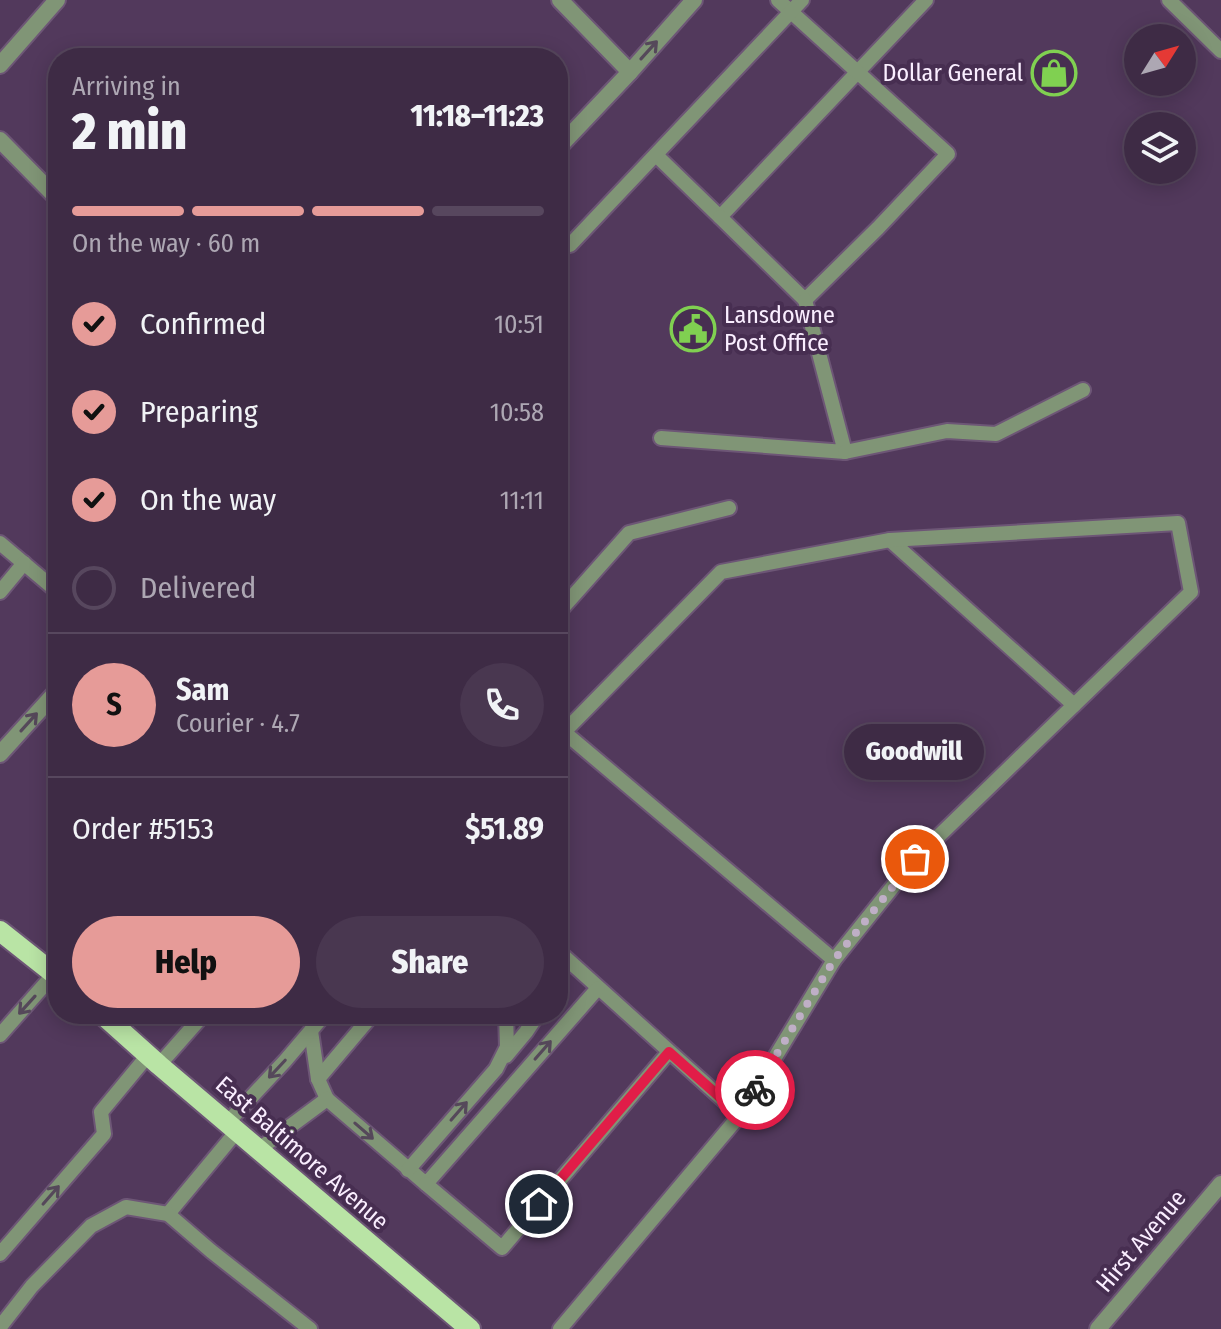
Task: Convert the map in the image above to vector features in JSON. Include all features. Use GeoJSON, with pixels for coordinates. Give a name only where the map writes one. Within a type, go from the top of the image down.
{"type":"FeatureCollection","features":[{"type":"Feature","properties":{"kind":"main road"},"geometry":{"type":"LineString","coordinates":[[1,934],[48,970]]}},
{"type":"Feature","properties":{"kind":"main road","name":"East Baltimore Avenue"},"geometry":{"type":"LineString","coordinates":[[113,1024],[470,1329]]}},
{"type":"Feature","properties":{"kind":"street"},"geometry":{"type":"LineString","coordinates":[[0,65],[57,0]]}},
{"type":"Feature","properties":{"kind":"street"},"geometry":{"type":"LineString","coordinates":[[560,0],[630,72]]}},
{"type":"Feature","properties":{"kind":"street"},"geometry":{"type":"LineString","coordinates":[[568,137],[694,0]]}},
{"type":"Feature","properties":{"kind":"street"},"geometry":{"type":"LineString","coordinates":[[0,140],[48,189]]}},
{"type":"Feature","properties":{"kind":"street"},"geometry":{"type":"LineString","coordinates":[[0,754],[48,701]]}},
{"type":"Feature","properties":{"kind":"street","name":"Hirst Avenue"},"geometry":{"type":"LineString","coordinates":[[1098,1329],[1221,1184]]}},
{"type":"Feature","properties":{"kind":"lane"},"geometry":{"type":"LineString","coordinates":[[778,0],[948,154],[805,300]]}},
{"type":"Feature","properties":{"kind":"lane"},"geometry":{"type":"LineString","coordinates":[[570,245],[802,0]]}},
{"type":"Feature","properties":{"kind":"lane"},"geometry":{"type":"LineString","coordinates":[[720,217],[926,0]]}},
{"type":"Feature","properties":{"kind":"lane"},"geometry":{"type":"LineString","coordinates":[[1169,0],[1221,51]]}},
{"type":"Feature","properties":{"kind":"lane"},"geometry":{"type":"LineString","coordinates":[[656,155],[805,300],[845,452]]}},
{"type":"Feature","properties":{"kind":"lane"},"geometry":{"type":"LineString","coordinates":[[661,438],[845,452],[947,431],[996,434],[1083,390]]}},
{"type":"Feature","properties":{"kind":"lane"},"geometry":{"type":"LineString","coordinates":[[568,602],[629,533],[729,508]]}},
{"type":"Feature","properties":{"kind":"lane"},"geometry":{"type":"LineString","coordinates":[[560,1329],[740,1115],[834,960],[915,859],[1191,592],[1178,523],[890,540],[721,572],[568,728]]}},
{"type":"Feature","properties":{"kind":"lane"},"geometry":{"type":"LineString","coordinates":[[890,540],[1074,705]]}},
{"type":"Feature","properties":{"kind":"lane"},"geometry":{"type":"LineString","coordinates":[[0,543],[48,583]]}},
{"type":"Feature","properties":{"kind":"lane"},"geometry":{"type":"LineString","coordinates":[[0,592],[24,563]]}},
{"type":"Feature","properties":{"kind":"lane"},"geometry":{"type":"LineString","coordinates":[[568,741],[834,960]]}},
{"type":"Feature","properties":{"kind":"lane"},"geometry":{"type":"LineString","coordinates":[[568,960],[740,1115]]}},
{"type":"Feature","properties":{"kind":"lane"},"geometry":{"type":"LineString","coordinates":[[0,1035],[48,984]]}},
{"type":"Feature","properties":{"kind":"lane"},"geometry":{"type":"LineString","coordinates":[[568,1022],[598,988]]}},
{"type":"Feature","properties":{"kind":"lane"},"geometry":{"type":"LineString","coordinates":[[0,1254],[104,1134],[101,1112],[193,1024]]}},
{"type":"Feature","properties":{"kind":"lane"},"geometry":{"type":"LineString","coordinates":[[168,1214],[232,1127],[317,1024]]}},
{"type":"Feature","properties":{"kind":"lane"},"geometry":{"type":"LineString","coordinates":[[318,1079],[365,1024]]}},
{"type":"Feature","properties":{"kind":"lane"},"geometry":{"type":"LineString","coordinates":[[496,1069],[507,1047],[506,1024]]}},
{"type":"Feature","properties":{"kind":"lane"},"geometry":{"type":"LineString","coordinates":[[408,1170],[531,1024]]}},
{"type":"Feature","properties":{"kind":"lane"},"geometry":{"type":"LineString","coordinates":[[426,1184],[566,1024]]}},
{"type":"Feature","properties":{"kind":"lane"},"geometry":{"type":"LineString","coordinates":[[311,1031],[318,1079],[327,1099],[502,1248],[669,1052]]}},
{"type":"Feature","properties":{"kind":"lane"},"geometry":{"type":"LineString","coordinates":[[258,1150],[327,1099]]}},
{"type":"Feature","properties":{"kind":"lane"},"geometry":{"type":"LineString","coordinates":[[0,1327],[32,1286],[91,1226],[126,1207],[168,1214],[310,1329]]}},
{"type":"Feature","properties":{"kind":"way so far"},"geometry":{"type":"LineString","coordinates":[[755,1090],[834,960],[915,859]]}},
{"type":"Feature","properties":{"kind":"place","name":"Dollar General"},"geometry":{"type":"Point","coordinates":[1054,73]}},
{"type":"Feature","properties":{"kind":"place","name":"Lansdowne Post Office"},"geometry":{"type":"Point","coordinates":[693,329]}},
{"type":"Feature","properties":{"kind":"place","name":"Goodwill"},"geometry":{"type":"Point","coordinates":[915,859]}},
{"type":"Feature","properties":{"kind":"route"},"geometry":{"type":"LineString","coordinates":[[539,1204],[669,1052],[740,1115],[755,1090]]}}]}
